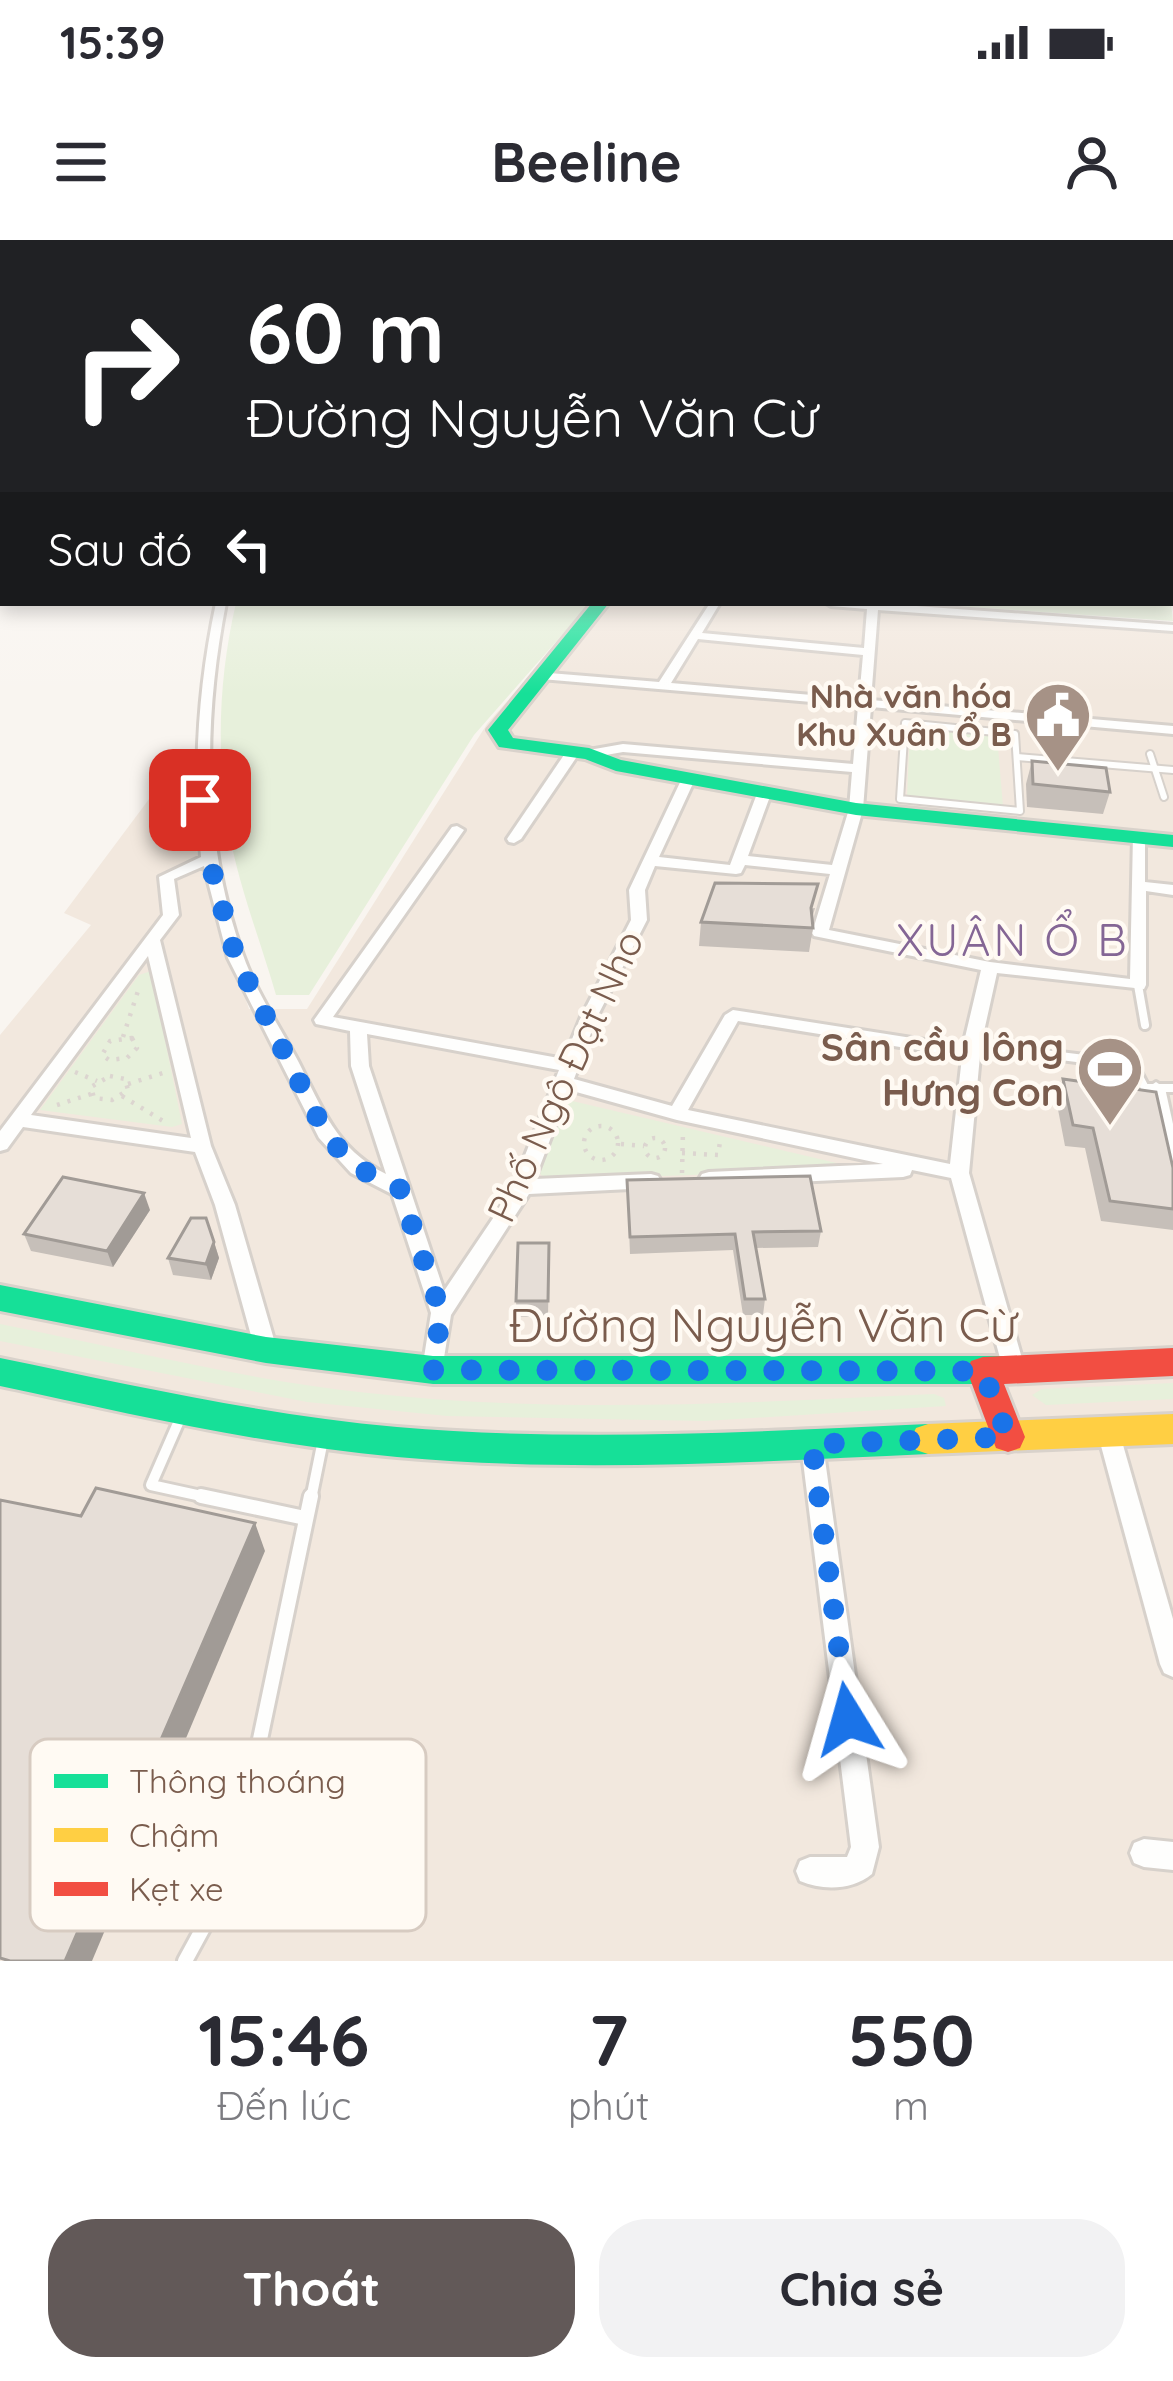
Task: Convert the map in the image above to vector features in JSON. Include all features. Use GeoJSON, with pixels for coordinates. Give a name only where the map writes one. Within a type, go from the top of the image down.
{"type":"FeatureCollection","features":[{"type":"Feature","properties":{"kind":"main road"},"geometry":{"type":"LineString","coordinates":[[599,606],[498,730],[499,736],[512,745],[581,753],[616,766],[856,809],[1173,841]]}},
{"type":"Feature","properties":{"kind":"main road","name":"Đường Nguyễn Văn Cừ"},"geometry":{"type":"LineString","coordinates":[[0,1298],[266,1349],[433,1370],[983,1371],[1173,1362]]}},
{"type":"Feature","properties":{"kind":"main road"},"geometry":{"type":"LineString","coordinates":[[983,1371],[1008,1437]]}},
{"type":"Feature","properties":{"kind":"main road"},"geometry":{"type":"LineString","coordinates":[[0,1372],[325,1435],[455,1446],[605,1450],[1173,1429]]}},
{"type":"Feature","properties":{"kind":"street"},"geometry":{"type":"LineString","coordinates":[[219,606],[200,800],[209,859],[236,958],[328,1138],[358,1168],[400,1189]]}},
{"type":"Feature","properties":{"kind":"street"},"geometry":{"type":"LineString","coordinates":[[662,687],[713,606]]}},
{"type":"Feature","properties":{"kind":"street"},"geometry":{"type":"LineString","coordinates":[[1138,838],[1138,985],[990,967],[820,933],[856,809],[873,606],[1173,628]]}},
{"type":"Feature","properties":{"kind":"street"},"geometry":{"type":"LineString","coordinates":[[697,636],[870,652]]}},
{"type":"Feature","properties":{"kind":"street"},"geometry":{"type":"LineString","coordinates":[[541,675],[1173,730]]}},
{"type":"Feature","properties":{"kind":"street"},"geometry":{"type":"LineString","coordinates":[[514,839],[581,753],[622,748],[857,768]]}},
{"type":"Feature","properties":{"kind":"street","name":"Phố Ngô Đạt Nho"},"geometry":{"type":"LineString","coordinates":[[433,1370],[441,1313],[522,1187],[566,1074],[639,920],[638,890],[688,777]]}},
{"type":"Feature","properties":{"kind":"street"},"geometry":{"type":"LineString","coordinates":[[651,861],[736,870],[765,791]]}},
{"type":"Feature","properties":{"kind":"street"},"geometry":{"type":"LineString","coordinates":[[457,830],[322,1020],[566,1074],[674,1123],[959,1173]]}},
{"type":"Feature","properties":{"kind":"street"},"geometry":{"type":"LineString","coordinates":[[0,1144],[171,915],[166,877],[209,859]]}},
{"type":"Feature","properties":{"kind":"street"},"geometry":{"type":"LineString","coordinates":[[739,860],[838,870]]}},
{"type":"Feature","properties":{"kind":"street"},"geometry":{"type":"LineString","coordinates":[[1139,886],[1173,890]]}},
{"type":"Feature","properties":{"kind":"street"},"geometry":{"type":"LineString","coordinates":[[152,938],[202,1146],[243,1264],[266,1349]]}},
{"type":"Feature","properties":{"kind":"street"},"geometry":{"type":"LineString","coordinates":[[990,967],[972,1049],[959,1173],[1014,1369]]}},
{"type":"Feature","properties":{"kind":"street"},"geometry":{"type":"LineString","coordinates":[[674,1123],[733,1015],[972,1049]]}},
{"type":"Feature","properties":{"kind":"street"},"geometry":{"type":"LineString","coordinates":[[358,1027],[359,1066],[441,1313]]}},
{"type":"Feature","properties":{"kind":"street"},"geometry":{"type":"LineString","coordinates":[[1165,1088],[1173,1166]]}},
{"type":"Feature","properties":{"kind":"street"},"geometry":{"type":"LineString","coordinates":[[18,1120],[202,1146]]}},
{"type":"Feature","properties":{"kind":"street"},"geometry":{"type":"LineString","coordinates":[[522,1187],[932,1169]]}},
{"type":"Feature","properties":{"kind":"street"},"geometry":{"type":"LineString","coordinates":[[1108,1431],[1173,1664]]}},
{"type":"Feature","properties":{"kind":"street"},"geometry":{"type":"LineString","coordinates":[[810,1871],[852,1871],[862,1864],[865,1847],[812,1444]]}},
{"type":"Feature","properties":{"kind":"lane"},"geometry":{"type":"LineString","coordinates":[[1057,720],[1063,775]]}},
{"type":"Feature","properties":{"kind":"lane"},"geometry":{"type":"LineString","coordinates":[[905,723],[1015,734],[1017,757],[1020,811],[900,799],[905,723]]}},
{"type":"Feature","properties":{"kind":"lane"},"geometry":{"type":"LineString","coordinates":[[1150,754],[1164,797]]}},
{"type":"Feature","properties":{"kind":"lane"},"geometry":{"type":"LineString","coordinates":[[1017,757],[1173,770]]}},
{"type":"Feature","properties":{"kind":"lane"},"geometry":{"type":"LineString","coordinates":[[1138,985],[1145,1025]]}},
{"type":"Feature","properties":{"kind":"lane"},"geometry":{"type":"LineString","coordinates":[[972,1049],[1132,1065],[1145,1088],[1165,1088]]}},
{"type":"Feature","properties":{"kind":"lane"},"geometry":{"type":"LineString","coordinates":[[184,1409],[151,1485],[305,1518]]}},
{"type":"Feature","properties":{"kind":"lane"},"geometry":{"type":"LineString","coordinates":[[261,1739],[325,1435]]}},
{"type":"Feature","properties":{"kind":"lane"},"geometry":{"type":"LineString","coordinates":[[184,1961],[201,1931]]}},
{"type":"Feature","properties":{"kind":"path"},"geometry":{"type":"LineString","coordinates":[[123,1037],[142,978]]}},
{"type":"Feature","properties":{"kind":"path"},"geometry":{"type":"LineString","coordinates":[[113,1076],[118,1060],[137,1048],[132,1038],[110,1041],[101,1052],[104,1058],[118,1060]]}},
{"type":"Feature","properties":{"kind":"path"},"geometry":{"type":"LineString","coordinates":[[68,1069],[97,1081],[113,1076],[128,1084]]}},
{"type":"Feature","properties":{"kind":"path"},"geometry":{"type":"LineString","coordinates":[[55,1106],[91,1094],[105,1101],[122,1096],[128,1084],[164,1072]]}},
{"type":"Feature","properties":{"kind":"path"},"geometry":{"type":"LineString","coordinates":[[91,1094],[97,1081]]}},
{"type":"Feature","properties":{"kind":"path"},"geometry":{"type":"LineString","coordinates":[[122,1096],[170,1126]]}},
{"type":"Feature","properties":{"kind":"path"},"geometry":{"type":"LineString","coordinates":[[568,1140],[581,1141],[593,1129],[613,1131],[628,1118]]}},
{"type":"Feature","properties":{"kind":"path"},"geometry":{"type":"LineString","coordinates":[[621,1144],[644,1146],[658,1140],[674,1123]]}},
{"type":"Feature","properties":{"kind":"path"},"geometry":{"type":"LineString","coordinates":[[674,1123],[682,1173]]}},
{"type":"Feature","properties":{"kind":"path"},"geometry":{"type":"LineString","coordinates":[[613,1131],[621,1144]]}},
{"type":"Feature","properties":{"kind":"path"},"geometry":{"type":"LineString","coordinates":[[682,1153],[718,1155],[721,1138]]}},
{"type":"Feature","properties":{"kind":"path"},"geometry":{"type":"LineString","coordinates":[[644,1146],[649,1155],[663,1154],[667,1147],[658,1140]]}},
{"type":"Feature","properties":{"kind":"path"},"geometry":{"type":"LineString","coordinates":[[581,1141],[586,1152],[596,1156],[610,1156],[621,1144]]}},
{"type":"Feature","properties":{"kind":"shaded area"},"geometry":{"type":"Polygon","coordinates":[[[591,606],[919,606],[1173,624],[1173,1961],[0,1961],[0,1035],[91,925],[64,913],[176,763],[195,846],[249,1009],[307,1009],[487,724],[591,606]]]}},
{"type":"Feature","properties":{"kind":"green space"},"geometry":{"type":"Polygon","coordinates":[[[235,606],[587,606],[474,735],[309,995],[276,995],[232,846],[222,769],[226,658],[235,606]]]}},
{"type":"Feature","properties":{"kind":"green space"},"geometry":{"type":"Polygon","coordinates":[[[955,606],[1171,606],[1173,621],[955,606]]]}},
{"type":"Feature","properties":{"kind":"green space"},"geometry":{"type":"Polygon","coordinates":[[[910,727],[997,735],[1003,807],[907,798],[910,727]]]}},
{"type":"Feature","properties":{"kind":"green space"},"geometry":{"type":"Polygon","coordinates":[[[151,971],[182,1124],[172,1127],[40,1110],[139,975],[151,971]]]}},
{"type":"Feature","properties":{"kind":"green space"},"geometry":{"type":"Polygon","coordinates":[[[568,1100],[862,1169],[547,1180],[539,1173],[568,1100]]]}},
{"type":"Feature","properties":{"kind":"green space"},"geometry":{"type":"Polygon","coordinates":[[[0,1324],[183,1363],[368,1393],[580,1405],[934,1394],[944,1398],[946,1406],[705,1421],[447,1416],[307,1402],[0,1341],[0,1324]]]}},
{"type":"Feature","properties":{"kind":"green space"},"geometry":{"type":"Polygon","coordinates":[[[1173,1383],[1173,1399],[1046,1405],[1032,1395],[1042,1389],[1173,1383]]]}},
{"type":"Feature","properties":{"kind":"building"},"geometry":{"type":"Polygon","coordinates":[[[1032,761],[1106,768],[1110,792],[1033,784],[1032,761]]]}},
{"type":"Feature","properties":{"kind":"building"},"geometry":{"type":"Polygon","coordinates":[[[715,883],[818,884],[811,908],[813,928],[701,922],[715,883]]]}},
{"type":"Feature","properties":{"kind":"building"},"geometry":{"type":"Polygon","coordinates":[[[1063,1079],[1156,1092],[1173,1168],[1173,1209],[1110,1201],[1093,1128],[1073,1125],[1063,1079]]]}},
{"type":"Feature","properties":{"kind":"building"},"geometry":{"type":"Polygon","coordinates":[[[810,1176],[821,1231],[753,1232],[765,1299],[745,1299],[735,1234],[630,1237],[627,1180],[810,1176]]]}},
{"type":"Feature","properties":{"kind":"building"},"geometry":{"type":"Polygon","coordinates":[[[63,1177],[144,1193],[107,1251],[24,1234],[63,1177]]]}},
{"type":"Feature","properties":{"kind":"building"},"geometry":{"type":"Polygon","coordinates":[[[191,1218],[206,1218],[214,1242],[206,1264],[168,1258],[191,1218]]]}},
{"type":"Feature","properties":{"kind":"building"},"geometry":{"type":"Polygon","coordinates":[[[518,1243],[549,1243],[548,1301],[516,1301],[518,1243]]]}},
{"type":"Feature","properties":{"kind":"building"},"geometry":{"type":"Polygon","coordinates":[[[96,1488],[255,1523],[161,1739],[30,1739],[30,1931],[78,1931],[65,1961],[10,1961],[0,1958],[0,1500],[81,1516],[96,1488]]]}},
{"type":"Feature","properties":{"kind":"traffic: fast"},"geometry":{"type":"LineString","coordinates":[[599,606],[498,730],[506,743],[589,754],[616,765],[856,809],[1173,841]]}},
{"type":"Feature","properties":{"kind":"traffic: fast"},"geometry":{"type":"LineString","coordinates":[[0,1298],[266,1350],[433,1370],[1002,1370]]}},
{"type":"Feature","properties":{"kind":"traffic: fast"},"geometry":{"type":"LineString","coordinates":[[0,1372],[297,1430],[463,1447],[662,1450],[928,1439]]}},
{"type":"Feature","properties":{"kind":"traffic: slow"},"geometry":{"type":"LineString","coordinates":[[928,1439],[1173,1429]]}},
{"type":"Feature","properties":{"kind":"traffic: jam"},"geometry":{"type":"LineString","coordinates":[[1002,1370],[1173,1362]]}},
{"type":"Feature","properties":{"kind":"traffic: jam"},"geometry":{"type":"LineString","coordinates":[[983,1371],[1008,1437]]}},
{"type":"Feature","properties":{"kind":"place","name":"Nhà văn hóa Khu Xuân Ổ B"},"geometry":{"type":"Point","coordinates":[1058,774]}},
{"type":"Feature","properties":{"kind":"place","name":"Sân cầu lông Hưng Con"},"geometry":{"type":"Point","coordinates":[1110,1128]}},
{"type":"Feature","properties":{"kind":"district","name":"XUÂN Ổ B"},"geometry":{"type":"Point","coordinates":[1013,940]}},
{"type":"Feature","properties":{"kind":"route"},"geometry":{"type":"LineString","coordinates":[[200,800],[209,859],[236,958],[328,1138],[358,1168],[400,1189],[441,1313],[433,1370],[565,1374],[983,1371],[1008,1437],[812,1444],[848,1719]]}}]}
